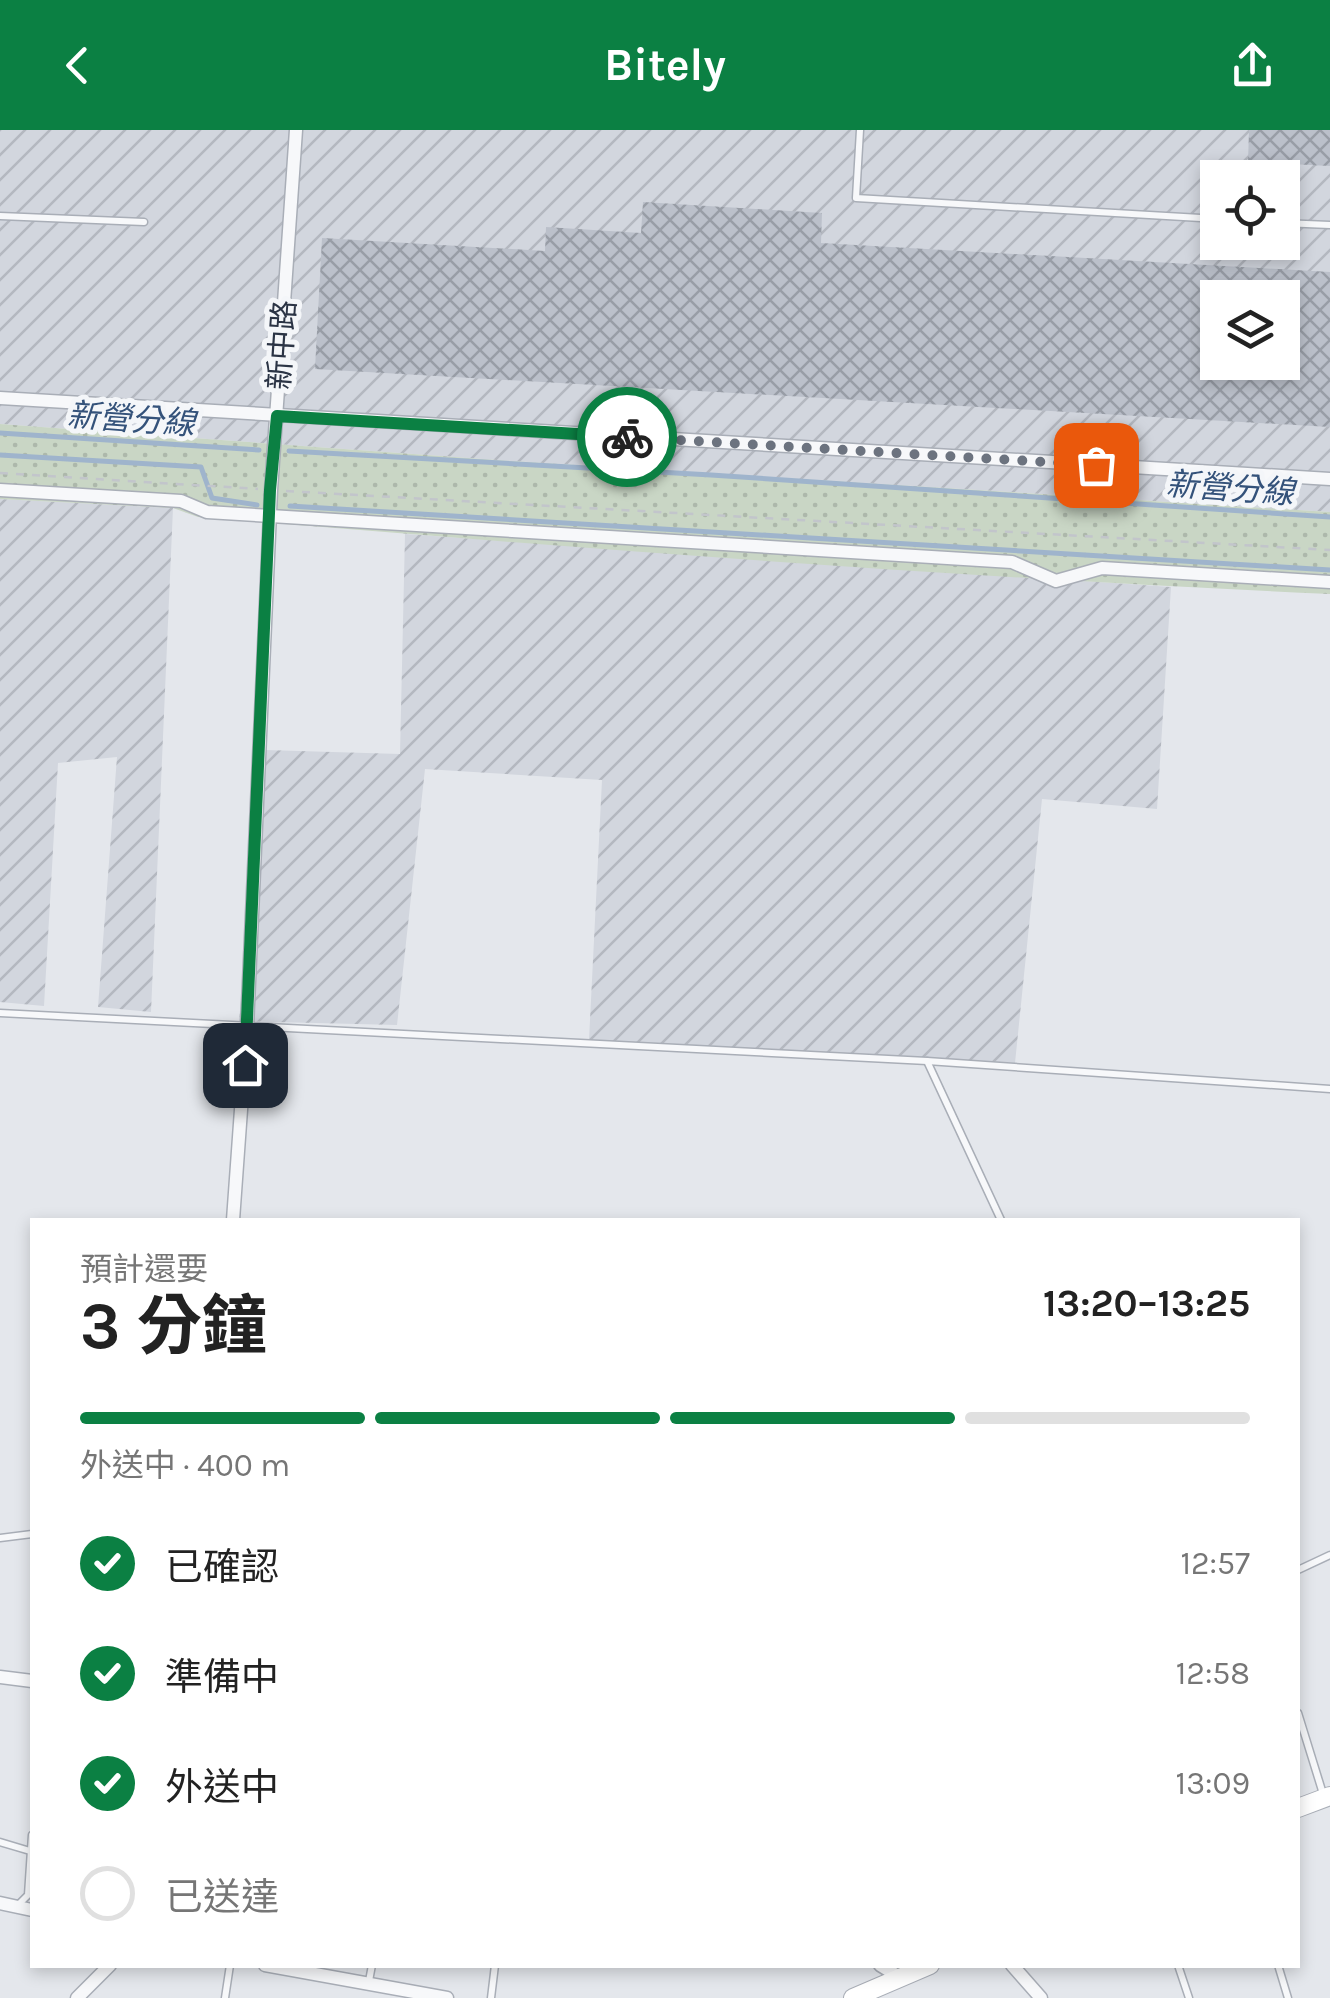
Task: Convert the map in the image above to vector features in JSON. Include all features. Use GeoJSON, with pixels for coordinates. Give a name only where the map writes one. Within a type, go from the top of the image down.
{"type":"FeatureCollection","features":[{"type":"Feature","properties":{"kind":"street","name":"新中路"},"geometry":{"type":"LineString","coordinates":[[233,1218],[248,1027],[270,490],[296,130]]}},
{"type":"Feature","properties":{"kind":"street"},"geometry":{"type":"LineString","coordinates":[[0,398],[1330,479]]}},
{"type":"Feature","properties":{"kind":"street"},"geometry":{"type":"LineString","coordinates":[[0,490],[181,501],[207,512],[1012,562],[1056,582],[1102,568],[1330,582]]}},
{"type":"Feature","properties":{"kind":"street"},"geometry":{"type":"LineString","coordinates":[[0,1677],[30,1682]]}},
{"type":"Feature","properties":{"kind":"street"},"geometry":{"type":"LineString","coordinates":[[1300,1808],[1328,1803]]}},
{"type":"Feature","properties":{"kind":"street"},"geometry":{"type":"LineString","coordinates":[[0,1903],[30,1909]]}},
{"type":"Feature","properties":{"kind":"street"},"geometry":{"type":"LineString","coordinates":[[77,1998],[107,1968]]}},
{"type":"Feature","properties":{"kind":"street"},"geometry":{"type":"LineString","coordinates":[[284,1968],[447,1998]]}},
{"type":"Feature","properties":{"kind":"street"},"geometry":{"type":"LineString","coordinates":[[885,1968],[901,1978]]}},
{"type":"Feature","properties":{"kind":"street"},"geometry":{"type":"LineString","coordinates":[[853,1998],[878,1993],[923,1968]]}},
{"type":"Feature","properties":{"kind":"street"},"geometry":{"type":"LineString","coordinates":[[1015,1968],[1041,1998]]}},
{"type":"Feature","properties":{"kind":"lane"},"geometry":{"type":"LineString","coordinates":[[860,130],[856,198],[1200,218]]}},
{"type":"Feature","properties":{"kind":"lane"},"geometry":{"type":"LineString","coordinates":[[0,216],[144,222]]}},
{"type":"Feature","properties":{"kind":"lane"},"geometry":{"type":"LineString","coordinates":[[1300,223],[1330,225]]}},
{"type":"Feature","properties":{"kind":"lane"},"geometry":{"type":"LineString","coordinates":[[0,1013],[927,1061],[1330,1088]]}},
{"type":"Feature","properties":{"kind":"lane"},"geometry":{"type":"LineString","coordinates":[[927,1061],[1000,1218]]}},
{"type":"Feature","properties":{"kind":"lane"},"geometry":{"type":"LineString","coordinates":[[0,1538],[30,1534]]}},
{"type":"Feature","properties":{"kind":"lane"},"geometry":{"type":"LineString","coordinates":[[1300,1569],[1330,1556]]}},
{"type":"Feature","properties":{"kind":"lane"},"geometry":{"type":"LineString","coordinates":[[1300,1719],[1328,1803]]}},
{"type":"Feature","properties":{"kind":"lane"},"geometry":{"type":"LineString","coordinates":[[0,1842],[30,1851],[28,1895],[18,1906]]}},
{"type":"Feature","properties":{"kind":"lane"},"geometry":{"type":"LineString","coordinates":[[224,1998],[229,1968]]}},
{"type":"Feature","properties":{"kind":"lane"},"geometry":{"type":"LineString","coordinates":[[370,1982],[372,1968]]}},
{"type":"Feature","properties":{"kind":"lane"},"geometry":{"type":"LineString","coordinates":[[491,1998],[495,1968]]}},
{"type":"Feature","properties":{"kind":"lane"},"geometry":{"type":"LineString","coordinates":[[1179,1968],[1189,1998]]}},
{"type":"Feature","properties":{"kind":"lane"},"geometry":{"type":"LineString","coordinates":[[1279,1968],[1288,1998]]}},
{"type":"Feature","properties":{"kind":"path"},"geometry":{"type":"LineString","coordinates":[[0,473],[1330,550]]}},
{"type":"Feature","properties":{"kind":"shaded area"},"geometry":{"type":"Polygon","coordinates":[[[0,130],[1330,130],[1330,512],[511,461],[0,424],[0,130]]]}},
{"type":"Feature","properties":{"kind":"shaded area"},"geometry":{"type":"Polygon","coordinates":[[[0,499],[173,508],[151,1012],[98,1007],[117,757],[58,763],[44,1006],[0,1002],[0,499]]]}},
{"type":"Feature","properties":{"kind":"shaded area"},"geometry":{"type":"Polygon","coordinates":[[[405,534],[1171,587],[1157,809],[1042,799],[1015,1063],[589,1040],[602,780],[425,769],[397,1025],[239,1021],[265,750],[400,754],[405,534]]]}},
{"type":"Feature","properties":{"kind":"green space"},"geometry":{"type":"Polygon","coordinates":[[[0,424],[511,461],[1330,512],[1330,594],[764,561],[198,517],[173,508],[0,499],[0,424]]]}},
{"type":"Feature","properties":{"kind":"building"},"geometry":{"type":"Polygon","coordinates":[[[1249,130],[1330,130],[1330,166],[1300,165],[1300,160],[1248,160],[1249,130]]]}},
{"type":"Feature","properties":{"kind":"building"},"geometry":{"type":"Polygon","coordinates":[[[643,202],[822,213],[821,243],[1330,272],[1330,427],[315,369],[322,238],[545,251],[546,227],[641,233],[643,202]]]}},
{"type":"Feature","properties":{"kind":"waterway","name":"新營分線"},"geometry":{"type":"LineString","coordinates":[[0,433],[259,450]]}},
{"type":"Feature","properties":{"kind":"waterway","name":"新營分線"},"geometry":{"type":"LineString","coordinates":[[289,451],[1330,517]]}},
{"type":"Feature","properties":{"kind":"waterway"},"geometry":{"type":"LineString","coordinates":[[0,455],[201,467],[212,498],[257,505]]}},
{"type":"Feature","properties":{"kind":"waterway"},"geometry":{"type":"LineString","coordinates":[[290,506],[1330,570]]}},
{"type":"Feature","properties":{"kind":"way so far"},"geometry":{"type":"LineString","coordinates":[[627,437],[1096,465]]}},
{"type":"Feature","properties":{"kind":"route"},"geometry":{"type":"LineString","coordinates":[[245,1065],[270,490],[277,416],[627,437]]}}]}
